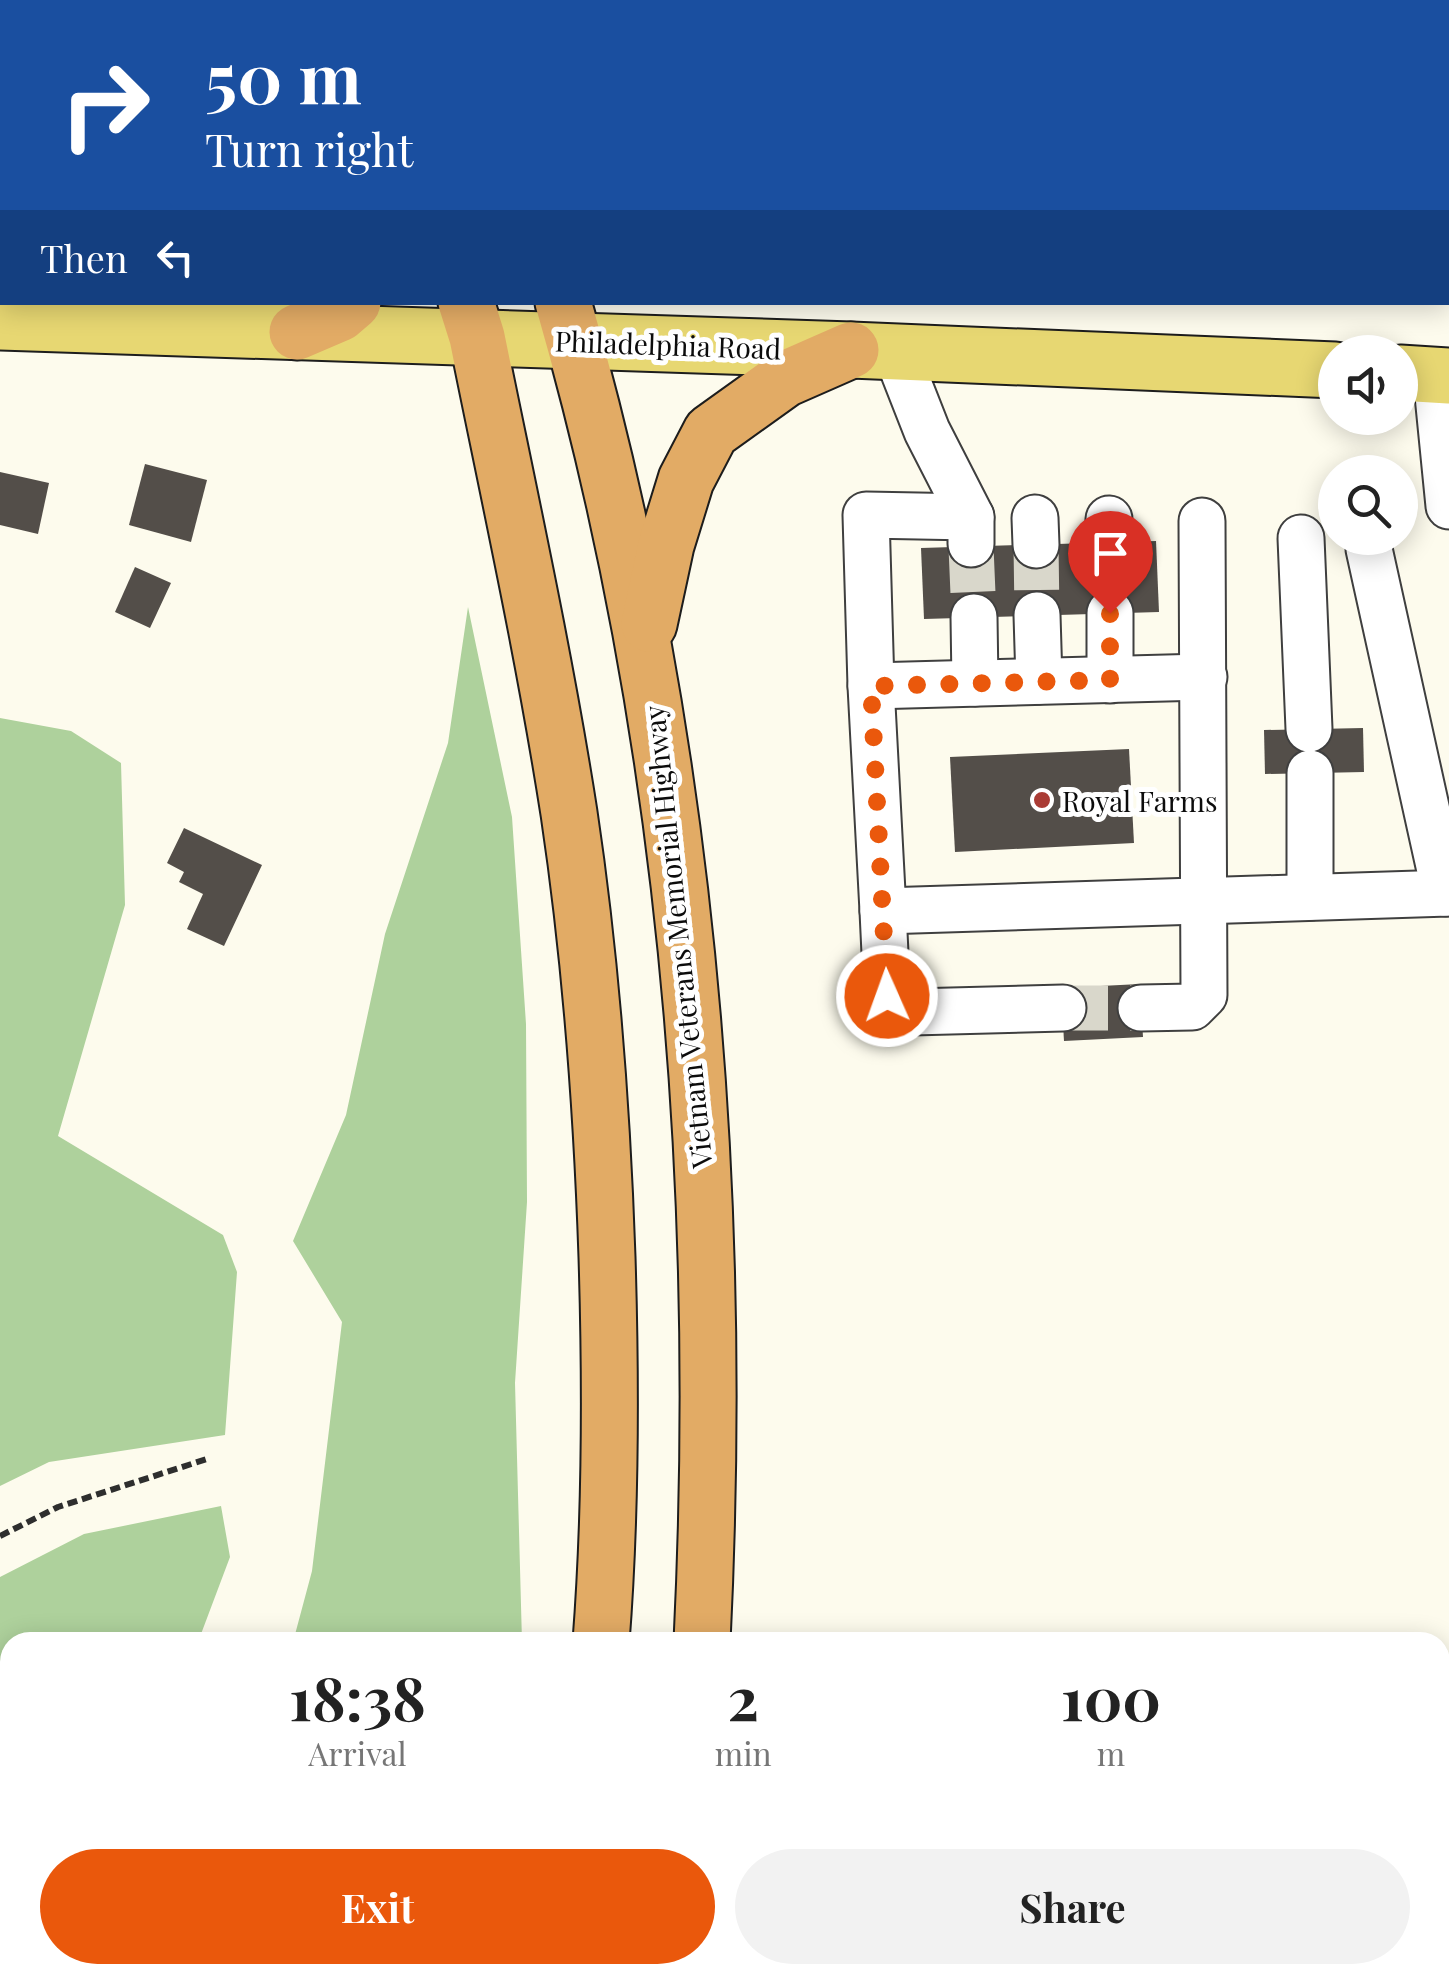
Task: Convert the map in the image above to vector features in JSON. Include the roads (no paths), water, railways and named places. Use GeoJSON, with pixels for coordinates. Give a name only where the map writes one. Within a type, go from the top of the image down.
{"type":"FeatureCollection","features":[{"type":"Feature","properties":{"kind":"highway"},"geometry":{"type":"LineString","coordinates":[[298,332],[350,305]]}},
{"type":"Feature","properties":{"kind":"highway"},"geometry":{"type":"LineString","coordinates":[[471,320],[569,814],[589,976],[603,1135],[610,1365],[607,1571],[602,1632]]}},
{"type":"Feature","properties":{"kind":"highway","name":"Vietnam Veterans Memorial Highway"},"geometry":{"type":"LineString","coordinates":[[568,322],[604,460],[644,646],[667,798],[701,1118],[708,1338],[708,1512],[702,1632]]}},
{"type":"Feature","properties":{"kind":"highway"},"geometry":{"type":"LineString","coordinates":[[644,646],[686,480],[712,432],[786,379],[874,351]]}},
{"type":"Feature","properties":{"kind":"main road","name":"Philadelphia Road"},"geometry":{"type":"LineString","coordinates":[[22,316],[298,332],[471,320],[568,322],[874,351],[1318,369]]}},
{"type":"Feature","properties":{"kind":"street"},"geometry":{"type":"LineString","coordinates":[[874,351],[927,431],[971,532],[866,515],[887,996],[912,1012],[1062,1008]]}},
{"type":"Feature","properties":{"kind":"street"},"geometry":{"type":"LineString","coordinates":[[1428,375],[1449,506]]}},
{"type":"Feature","properties":{"kind":"street"},"geometry":{"type":"LineString","coordinates":[[1141,1008],[1192,1007],[1204,994],[1202,521]]}},
{"type":"Feature","properties":{"kind":"street"},"geometry":{"type":"LineString","coordinates":[[1301,538],[1309,729]]}},
{"type":"Feature","properties":{"kind":"street"},"geometry":{"type":"LineString","coordinates":[[884,911],[1447,893],[1370,555]]}},
{"type":"Feature","properties":{"kind":"street"},"geometry":{"type":"LineString","coordinates":[[1110,613],[1110,680]]}},
{"type":"Feature","properties":{"kind":"street"},"geometry":{"type":"LineString","coordinates":[[1037,615],[1038,681]]}},
{"type":"Feature","properties":{"kind":"street"},"geometry":{"type":"LineString","coordinates":[[974,617],[975,683]]}},
{"type":"Feature","properties":{"kind":"street"},"geometry":{"type":"LineString","coordinates":[[871,686],[1204,677]]}},
{"type":"Feature","properties":{"kind":"street"},"geometry":{"type":"LineString","coordinates":[[1310,773],[1310,897]]}},
{"type":"Feature","properties":{"kind":"tunnel"},"geometry":{"type":"LineString","coordinates":[[1108,543],[1110,613]]}},
{"type":"Feature","properties":{"kind":"tunnel"},"geometry":{"type":"LineString","coordinates":[[1036,545],[1037,615]]}},
{"type":"Feature","properties":{"kind":"tunnel"},"geometry":{"type":"LineString","coordinates":[[971,547],[974,617]]}},
{"type":"Feature","properties":{"kind":"tunnel"},"geometry":{"type":"LineString","coordinates":[[1063,1008],[1141,1008]]}},
{"type":"Feature","properties":{"kind":"place","name":"Royal Farms"},"geometry":{"type":"Point","coordinates":[1042,800]}}]}
